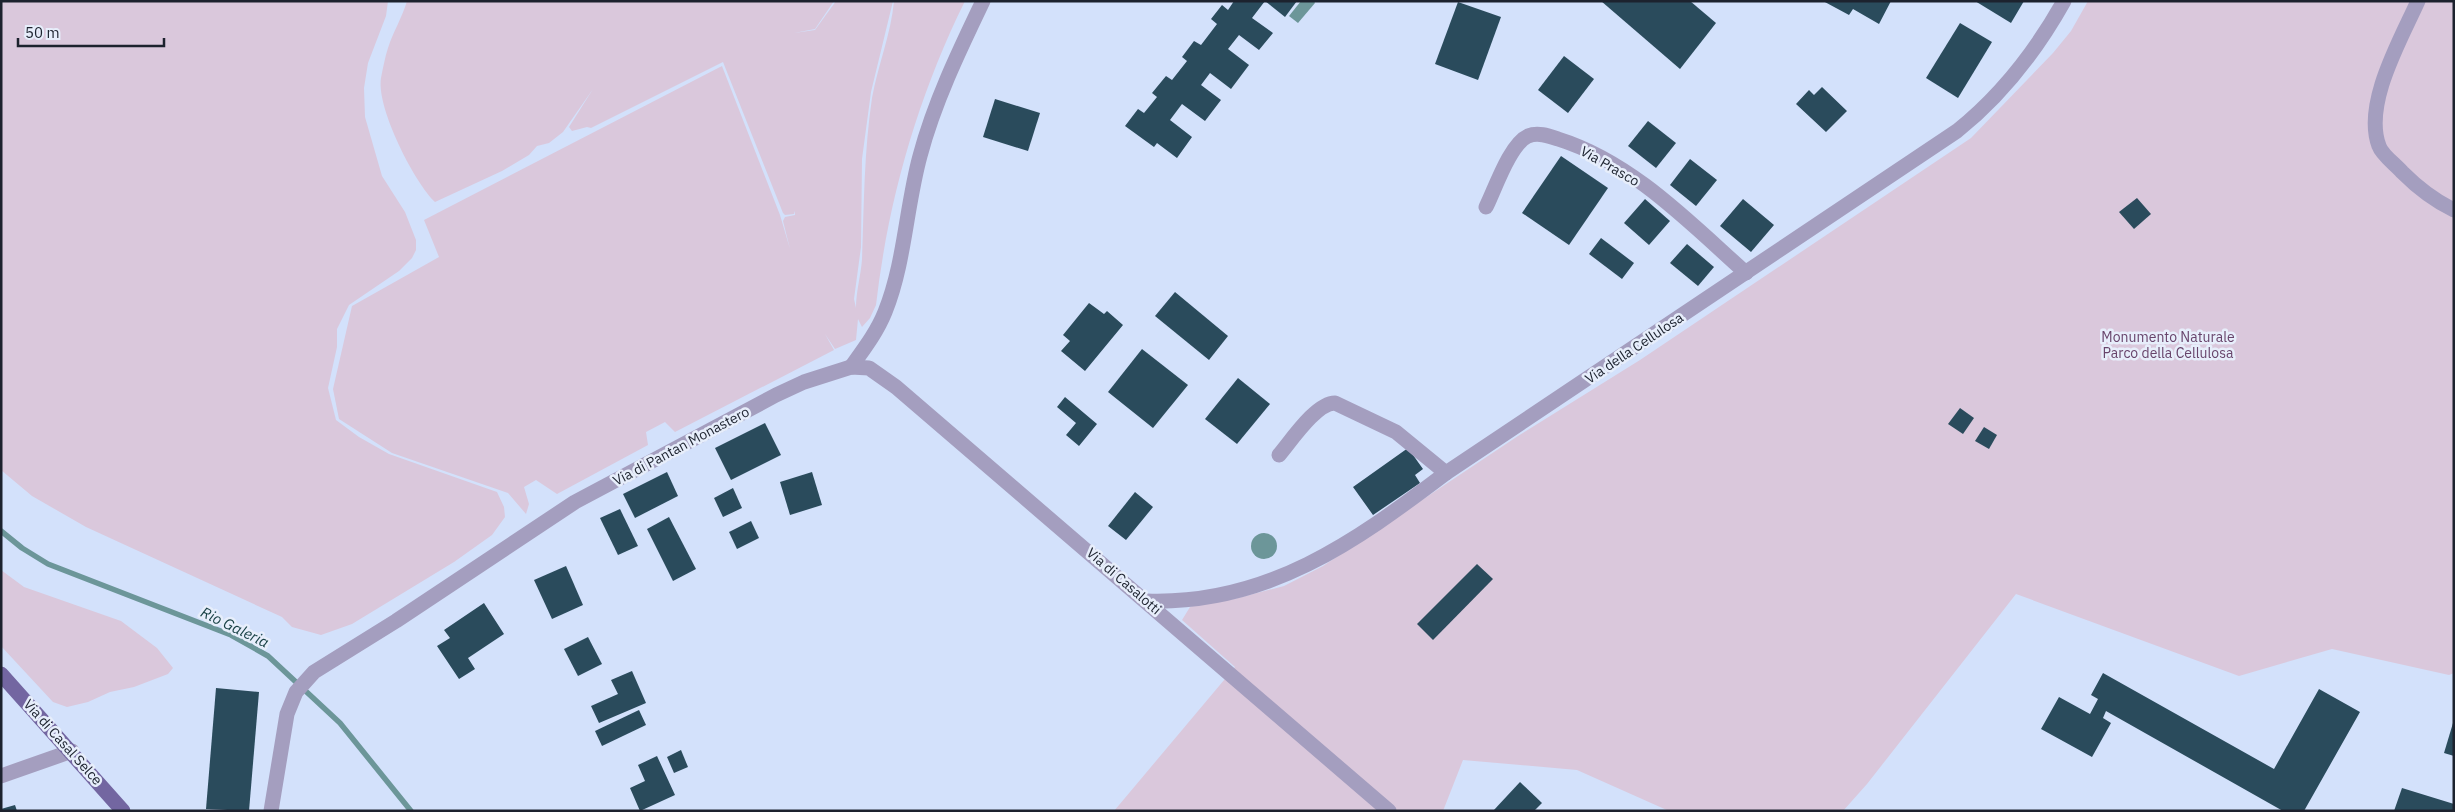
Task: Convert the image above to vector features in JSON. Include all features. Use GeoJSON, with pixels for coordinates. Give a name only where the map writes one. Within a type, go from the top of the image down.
{"type":"FeatureCollection","features":[{"type":"Feature","properties":{"kind":"main road","name":"Via di Casal Selce"},"geometry":{"type":"LineString","coordinates":[[1,674],[124,811]]}},
{"type":"Feature","properties":{"kind":"street"},"geometry":{"type":"LineString","coordinates":[[851,367],[874,335],[885,313],[899,263],[912,188],[924,141],[942,94],[983,1]]}},
{"type":"Feature","properties":{"kind":"street","name":"Via della Cellulosa"},"geometry":{"type":"LineString","coordinates":[[1147,601],[1200,599],[1247,589],[1289,574],[1338,550],[1381,522],[1446,473],[1944,141],[1978,114],[2033,52],[2064,1]]}},
{"type":"Feature","properties":{"kind":"street"},"geometry":{"type":"LineString","coordinates":[[2418,1],[2388,69],[2377,104],[2376,128],[2379,147],[2410,181],[2445,206],[2454,210]]}},
{"type":"Feature","properties":{"kind":"street","name":"Via Prasco"},"geometry":{"type":"LineString","coordinates":[[1486,207],[1516,146],[1530,135],[1543,135],[1592,154],[1633,177],[1657,195],[1746,273]]}},
{"type":"Feature","properties":{"kind":"street","name":"Via di Casalotti"},"geometry":{"type":"LineString","coordinates":[[851,367],[864,367],[872,370],[896,387],[1389,811]]}},
{"type":"Feature","properties":{"kind":"street","name":"Via di Pantan Monastero"},"geometry":{"type":"LineString","coordinates":[[271,811],[284,726],[291,703],[302,683],[314,672],[396,621],[575,502],[776,395],[804,382],[851,367]]}},
{"type":"Feature","properties":{"kind":"street"},"geometry":{"type":"LineString","coordinates":[[1279,455],[1317,411],[1329,403],[1335,403],[1396,432],[1446,473]]}},
{"type":"Feature","properties":{"kind":"street"},"geometry":{"type":"LineString","coordinates":[[1,776],[72,751]]}},
{"type":"Feature","properties":{"kind":"green space"},"geometry":{"type":"Polygon","coordinates":[[[1,1],[388,1],[386,16],[368,63],[364,88],[365,117],[382,176],[405,212],[416,240],[416,250],[412,258],[399,271],[349,305],[337,329],[337,347],[328,388],[336,420],[359,437],[389,454],[497,492],[504,507],[505,517],[492,535],[454,562],[352,624],[321,635],[292,627],[282,617],[86,527],[32,496],[1,470],[1,1]]]}},
{"type":"Feature","properties":{"kind":"green space"},"geometry":{"type":"Polygon","coordinates":[[[407,1],[834,1],[815,29],[794,33],[815,30],[836,1],[893,1],[871,92],[862,159],[861,247],[854,299],[856,308],[862,259],[869,118],[894,1],[965,1],[948,37],[919,111],[907,149],[888,227],[876,305],[870,318],[862,327],[858,319],[856,340],[835,349],[825,334],[834,350],[675,432],[665,422],[646,432],[648,445],[557,494],[536,480],[524,487],[529,504],[526,514],[508,493],[392,453],[339,419],[333,389],[352,306],[439,257],[424,220],[722,66],[780,215],[790,249],[783,221],[785,217],[795,215],[795,211],[794,214],[785,215],[783,213],[723,62],[591,128],[587,127],[572,131],[569,127],[593,89],[563,132],[549,143],[537,146],[529,155],[502,171],[435,202],[426,192],[407,162],[390,125],[381,91],[381,78],[387,51],[407,1]]]}},
{"type":"Feature","properties":{"kind":"green space","name":"Monumento Naturale Parco della Cellulosa"},"geometry":{"type":"Polygon","coordinates":[[[2088,1],[2454,1],[2454,673],[2449,675],[2332,649],[2239,676],[2016,594],[1867,784],[1843,811],[1669,811],[1577,770],[1463,760],[1443,811],[1114,811],[1235,667],[1182,620],[1190,607],[1201,602],[1234,599],[1284,586],[1323,566],[1518,436],[1640,360],[1971,138],[2053,53],[2071,31],[2088,1]]]}},
{"type":"Feature","properties":{"kind":"green space"},"geometry":{"type":"Polygon","coordinates":[[[1,570],[24,587],[121,621],[157,648],[173,668],[168,674],[134,687],[110,692],[88,702],[67,707],[53,702],[1,646],[1,570]]]}},
{"type":"Feature","properties":{"kind":"shaded area"},"geometry":{"type":"Polygon","coordinates":[[[1301,1],[1314,1],[1315,3],[1298,23],[1289,16],[1301,1]]]}},
{"type":"Feature","properties":{"kind":"shaded area"},"geometry":{"type":"Polygon","coordinates":[[[1264,533],[1273,537],[1277,546],[1273,555],[1264,559],[1255,555],[1251,546],[1255,537],[1264,533]]]}},
{"type":"Feature","properties":{"kind":"building"},"geometry":{"type":"Polygon","coordinates":[[[1234,1],[1265,1],[1252,18],[1273,33],[1259,50],[1239,35],[1228,49],[1249,65],[1231,89],[1210,73],[1201,85],[1221,100],[1205,121],[1182,104],[1170,120],[1192,137],[1177,158],[1157,143],[1154,147],[1125,126],[1138,109],[1144,113],[1157,97],[1152,93],[1166,76],[1172,80],[1187,61],[1182,57],[1194,41],[1201,45],[1217,24],[1211,19],[1222,5],[1228,10],[1234,1]]]}},
{"type":"Feature","properties":{"kind":"building"},"geometry":{"type":"Polygon","coordinates":[[[1265,1],[1297,1],[1285,17],[1265,1]]]}},
{"type":"Feature","properties":{"kind":"building"},"geometry":{"type":"Polygon","coordinates":[[[1601,1],[1690,1],[1716,23],[1680,69],[1601,1]]]}},
{"type":"Feature","properties":{"kind":"building"},"geometry":{"type":"Polygon","coordinates":[[[1823,1],[1891,1],[1879,24],[1853,9],[1849,15],[1823,1]]]}},
{"type":"Feature","properties":{"kind":"building"},"geometry":{"type":"Polygon","coordinates":[[[1975,1],[2024,1],[2011,23],[1975,1]]]}},
{"type":"Feature","properties":{"kind":"building"},"geometry":{"type":"Polygon","coordinates":[[[1458,2],[1501,17],[1478,80],[1435,64],[1458,2]]]}},
{"type":"Feature","properties":{"kind":"building"},"geometry":{"type":"Polygon","coordinates":[[[1960,23],[1992,42],[1958,98],[1926,78],[1960,23]]]}},
{"type":"Feature","properties":{"kind":"building"},"geometry":{"type":"Polygon","coordinates":[[[1564,56],[1594,79],[1568,113],[1538,90],[1564,56]]]}},
{"type":"Feature","properties":{"kind":"building"},"geometry":{"type":"Polygon","coordinates":[[[1822,87],[1847,111],[1826,132],[1796,104],[1809,90],[1814,95],[1822,87]]]}},
{"type":"Feature","properties":{"kind":"building"},"geometry":{"type":"Polygon","coordinates":[[[995,99],[1040,113],[1028,151],[983,137],[995,99]]]}},
{"type":"Feature","properties":{"kind":"building"},"geometry":{"type":"Polygon","coordinates":[[[1648,121],[1676,143],[1656,168],[1628,146],[1648,121]]]}},
{"type":"Feature","properties":{"kind":"building"},"geometry":{"type":"Polygon","coordinates":[[[1561,156],[1608,188],[1569,245],[1522,213],[1561,156]]]}},
{"type":"Feature","properties":{"kind":"building"},"geometry":{"type":"Polygon","coordinates":[[[1690,159],[1717,180],[1696,206],[1670,185],[1690,159]]]}},
{"type":"Feature","properties":{"kind":"building"},"geometry":{"type":"Polygon","coordinates":[[[2137,198],[2151,214],[2134,229],[2119,212],[2137,198]]]}},
{"type":"Feature","properties":{"kind":"building"},"geometry":{"type":"Polygon","coordinates":[[[1645,199],[1670,221],[1649,245],[1624,223],[1645,199]]]}},
{"type":"Feature","properties":{"kind":"building"},"geometry":{"type":"Polygon","coordinates":[[[1743,199],[1774,225],[1751,252],[1720,226],[1743,199]]]}},
{"type":"Feature","properties":{"kind":"building"},"geometry":{"type":"Polygon","coordinates":[[[1601,238],[1634,263],[1622,279],[1589,254],[1601,238]]]}},
{"type":"Feature","properties":{"kind":"building"},"geometry":{"type":"Polygon","coordinates":[[[1687,244],[1714,267],[1698,286],[1670,263],[1687,244]]]}},
{"type":"Feature","properties":{"kind":"building"},"geometry":{"type":"Polygon","coordinates":[[[1175,292],[1228,336],[1209,360],[1155,316],[1175,292]]]}},
{"type":"Feature","properties":{"kind":"building"},"geometry":{"type":"Polygon","coordinates":[[[1089,303],[1104,314],[1107,311],[1123,325],[1085,371],[1061,351],[1070,341],[1063,335],[1089,303]]]}},
{"type":"Feature","properties":{"kind":"building"},"geometry":{"type":"Polygon","coordinates":[[[1142,349],[1188,385],[1153,428],[1108,392],[1142,349]]]}},
{"type":"Feature","properties":{"kind":"building"},"geometry":{"type":"Polygon","coordinates":[[[1238,378],[1270,404],[1237,444],[1205,419],[1238,378]]]}},
{"type":"Feature","properties":{"kind":"building"},"geometry":{"type":"Polygon","coordinates":[[[1065,397],[1097,424],[1079,446],[1066,435],[1076,423],[1057,407],[1065,397]]]}},
{"type":"Feature","properties":{"kind":"building"},"geometry":{"type":"Polygon","coordinates":[[[1960,408],[1974,418],[1963,434],[1948,424],[1960,408]]]}},
{"type":"Feature","properties":{"kind":"building"},"geometry":{"type":"Polygon","coordinates":[[[765,423],[781,455],[731,480],[715,448],[765,423]]]}},
{"type":"Feature","properties":{"kind":"building"},"geometry":{"type":"Polygon","coordinates":[[[1984,427],[1997,435],[1989,449],[1975,441],[1984,427]]]}},
{"type":"Feature","properties":{"kind":"building"},"geometry":{"type":"Polygon","coordinates":[[[1408,448],[1423,469],[1415,475],[1420,483],[1373,515],[1353,487],[1408,448]]]}},
{"type":"Feature","properties":{"kind":"building"},"geometry":{"type":"Polygon","coordinates":[[[667,472],[678,496],[635,518],[623,494],[667,472]]]}},
{"type":"Feature","properties":{"kind":"building"},"geometry":{"type":"Polygon","coordinates":[[[812,472],[822,505],[790,515],[780,482],[812,472]]]}},
{"type":"Feature","properties":{"kind":"building"},"geometry":{"type":"Polygon","coordinates":[[[733,488],[742,508],[723,517],[714,498],[733,488]]]}},
{"type":"Feature","properties":{"kind":"building"},"geometry":{"type":"Polygon","coordinates":[[[1135,492],[1153,507],[1126,540],[1108,526],[1135,492]]]}},
{"type":"Feature","properties":{"kind":"building"},"geometry":{"type":"Polygon","coordinates":[[[620,509],[638,546],[618,555],[600,518],[620,509]]]}},
{"type":"Feature","properties":{"kind":"building"},"geometry":{"type":"Polygon","coordinates":[[[669,517],[696,569],[673,581],[647,529],[669,517]]]}},
{"type":"Feature","properties":{"kind":"building"},"geometry":{"type":"Polygon","coordinates":[[[751,521],[759,538],[737,549],[729,532],[751,521]]]}},
{"type":"Feature","properties":{"kind":"building"},"geometry":{"type":"Polygon","coordinates":[[[1477,564],[1493,579],[1433,640],[1417,624],[1477,564]]]}},
{"type":"Feature","properties":{"kind":"building"},"geometry":{"type":"Polygon","coordinates":[[[566,566],[583,605],[552,619],[534,580],[566,566]]]}},
{"type":"Feature","properties":{"kind":"building"},"geometry":{"type":"Polygon","coordinates":[[[484,603],[504,634],[468,658],[475,669],[459,679],[437,646],[450,638],[444,630],[484,603]]]}},
{"type":"Feature","properties":{"kind":"building"},"geometry":{"type":"Polygon","coordinates":[[[588,637],[602,664],[578,676],[564,649],[588,637]]]}},
{"type":"Feature","properties":{"kind":"building"},"geometry":{"type":"Polygon","coordinates":[[[632,671],[646,703],[599,723],[591,706],[618,694],[611,680],[632,671]]]}},
{"type":"Feature","properties":{"kind":"building"},"geometry":{"type":"Polygon","coordinates":[[[2103,673],[2274,769],[2319,689],[2360,712],[2304,811],[2283,811],[2106,711],[2103,718],[2111,723],[2092,757],[2041,729],[2059,697],[2090,714],[2098,699],[2091,695],[2103,673]]]}},
{"type":"Feature","properties":{"kind":"building"},"geometry":{"type":"Polygon","coordinates":[[[216,688],[259,692],[249,811],[206,809],[216,688]]]}},
{"type":"Feature","properties":{"kind":"building"},"geometry":{"type":"Polygon","coordinates":[[[639,710],[646,725],[602,746],[595,731],[639,710]]]}},
{"type":"Feature","properties":{"kind":"building"},"geometry":{"type":"Polygon","coordinates":[[[2454,723],[2454,756],[2444,753],[2454,723]]]}},
{"type":"Feature","properties":{"kind":"building"},"geometry":{"type":"Polygon","coordinates":[[[681,750],[688,767],[674,773],[667,757],[681,750]]]}},
{"type":"Feature","properties":{"kind":"building"},"geometry":{"type":"Polygon","coordinates":[[[657,756],[675,795],[640,811],[630,788],[645,781],[638,765],[657,756]]]}},
{"type":"Feature","properties":{"kind":"building"},"geometry":{"type":"Polygon","coordinates":[[[1520,782],[1542,803],[1534,811],[1493,811],[1520,782]]]}},
{"type":"Feature","properties":{"kind":"building"},"geometry":{"type":"Polygon","coordinates":[[[2402,788],[2454,804],[2454,811],[2394,811],[2402,788]]]}},
{"type":"Feature","properties":{"kind":"building"},"geometry":{"type":"Polygon","coordinates":[[[15,805],[17,811],[1,811],[1,809],[15,805]]]}},
{"type":"Feature","properties":{"kind":"waterway","name":"Rio Galeria"},"geometry":{"type":"LineString","coordinates":[[1,531],[22,548],[48,564],[231,635],[268,656],[340,723],[411,811]]}}]}
